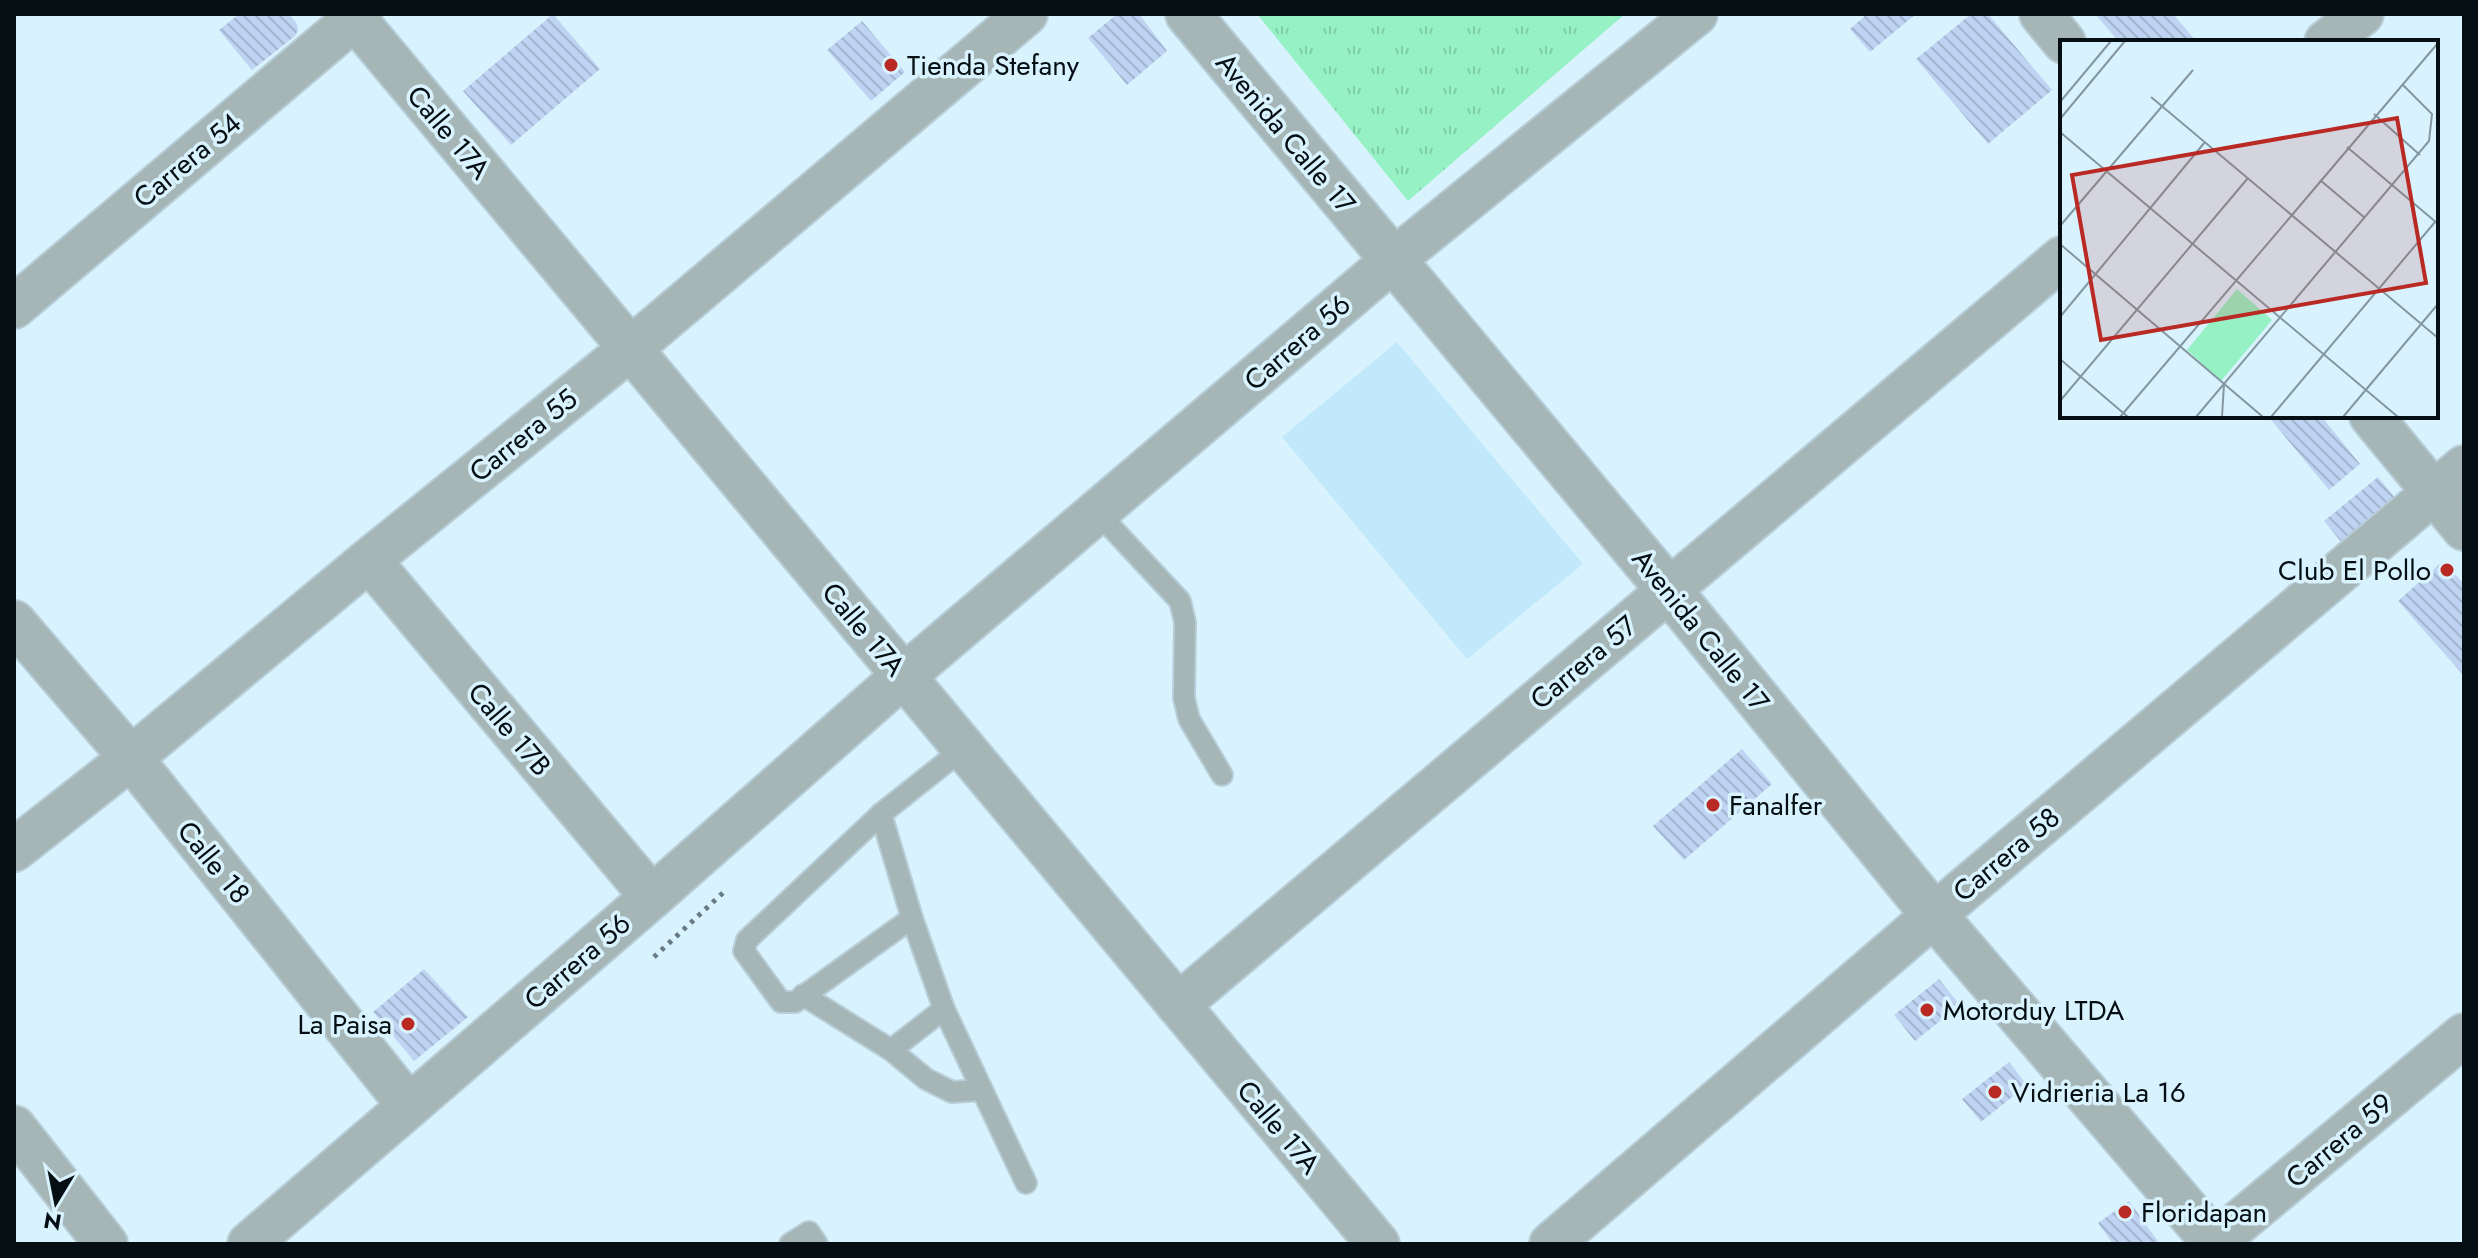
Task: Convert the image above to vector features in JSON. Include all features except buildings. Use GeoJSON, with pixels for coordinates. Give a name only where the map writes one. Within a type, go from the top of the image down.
{"type":"FeatureCollection","features":[{"type":"Feature","properties":{"kind":"street","name":"Carrera 55"},"geometry":{"type":"LineString","coordinates":[[14,850],[131,758],[630,349],[1026,14]]}},
{"type":"Feature","properties":{"kind":"street","name":"Avenida Calle 17"},"geometry":{"type":"LineString","coordinates":[[1188,14],[1668,589],[1934,915],[2215,1244]]}},
{"type":"Feature","properties":{"kind":"street","name":"Carrera 56"},"geometry":{"type":"LineString","coordinates":[[249,1244],[904,676],[1392,261],[1696,14]]}},
{"type":"Feature","properties":{"kind":"street"},"geometry":{"type":"LineString","coordinates":[[2041,14],[2062,40]]}},
{"type":"Feature","properties":{"kind":"street"},"geometry":{"type":"LineString","coordinates":[[2329,40],[2362,14]]}},
{"type":"Feature","properties":{"kind":"street","name":"Calle 17A"},"geometry":{"type":"LineString","coordinates":[[355,15],[1378,1244]]}},
{"type":"Feature","properties":{"kind":"street","name":"Carrera 54"},"geometry":{"type":"LineString","coordinates":[[14,307],[355,15]]}},
{"type":"Feature","properties":{"kind":"street","name":"Carrera 57"},"geometry":{"type":"LineString","coordinates":[[1178,1005],[2060,260]]}},
{"type":"Feature","properties":{"kind":"street"},"geometry":{"type":"LineString","coordinates":[[2373,418],[2449,480],[2464,529]]}},
{"type":"Feature","properties":{"kind":"street","name":"Carrera 58"},"geometry":{"type":"LineString","coordinates":[[1551,1244],[1934,915],[2449,480]]}},
{"type":"Feature","properties":{"kind":"street","name":"Calle 17B"},"geometry":{"type":"LineString","coordinates":[[369,560],[652,897]]}},
{"type":"Feature","properties":{"kind":"street","name":"Calle 18"},"geometry":{"type":"LineString","coordinates":[[14,622],[131,758],[409,1106]]}},
{"type":"Feature","properties":{"kind":"street","name":"Carrera 59"},"geometry":{"type":"LineString","coordinates":[[2215,1244],[2464,1035]]}},
{"type":"Feature","properties":{"kind":"street"},"geometry":{"type":"LineString","coordinates":[[14,1127],[106,1244]]}},
{"type":"Feature","properties":{"kind":"lane"},"geometry":{"type":"LineString","coordinates":[[1098,513],[1180,601],[1185,622],[1184,698],[1189,719],[1222,775]]}},
{"type":"Feature","properties":{"kind":"lane"},"geometry":{"type":"LineString","coordinates":[[912,918],[795,1002],[781,1002],[744,951],[747,940],[881,814],[964,748]]}},
{"type":"Feature","properties":{"kind":"lane"},"geometry":{"type":"LineString","coordinates":[[881,814],[912,918],[944,1009],[1026,1183]]}},
{"type":"Feature","properties":{"kind":"lane"},"geometry":{"type":"LineString","coordinates":[[803,995],[891,1050],[926,1079],[952,1092],[982,1090]]}},
{"type":"Feature","properties":{"kind":"lane"},"geometry":{"type":"LineString","coordinates":[[891,1050],[944,1009]]}},
{"type":"Feature","properties":{"kind":"lane"},"geometry":{"type":"LineString","coordinates":[[790,1244],[809,1232],[817,1244]]}},
{"type":"Feature","properties":{"kind":"shaded area"},"geometry":{"type":"Polygon","coordinates":[[[1397,342],[1583,564],[1467,659],[1282,437],[1397,342]]]}},
{"type":"Feature","properties":{"kind":"green space"},"geometry":{"type":"Polygon","coordinates":[[[1257,14],[1625,14],[1408,201],[1257,14]]]}},
{"type":"Feature","properties":{"kind":"place","name":"Tienda Stefany"},"geometry":{"type":"Point","coordinates":[891,65]}},
{"type":"Feature","properties":{"kind":"place","name":"Club El Pollo"},"geometry":{"type":"Point","coordinates":[2447,570]}},
{"type":"Feature","properties":{"kind":"place","name":"Fanalfer"},"geometry":{"type":"Point","coordinates":[1713,805]}},
{"type":"Feature","properties":{"kind":"place","name":"Motorduy LTDA"},"geometry":{"type":"Point","coordinates":[1927,1010]}},
{"type":"Feature","properties":{"kind":"place","name":"La Paisa"},"geometry":{"type":"Point","coordinates":[408,1024]}},
{"type":"Feature","properties":{"kind":"place","name":"Vidrieria La 16"},"geometry":{"type":"Point","coordinates":[1995,1092]}},
{"type":"Feature","properties":{"kind":"place","name":"Floridapan"},"geometry":{"type":"Point","coordinates":[2125,1212]}}]}
